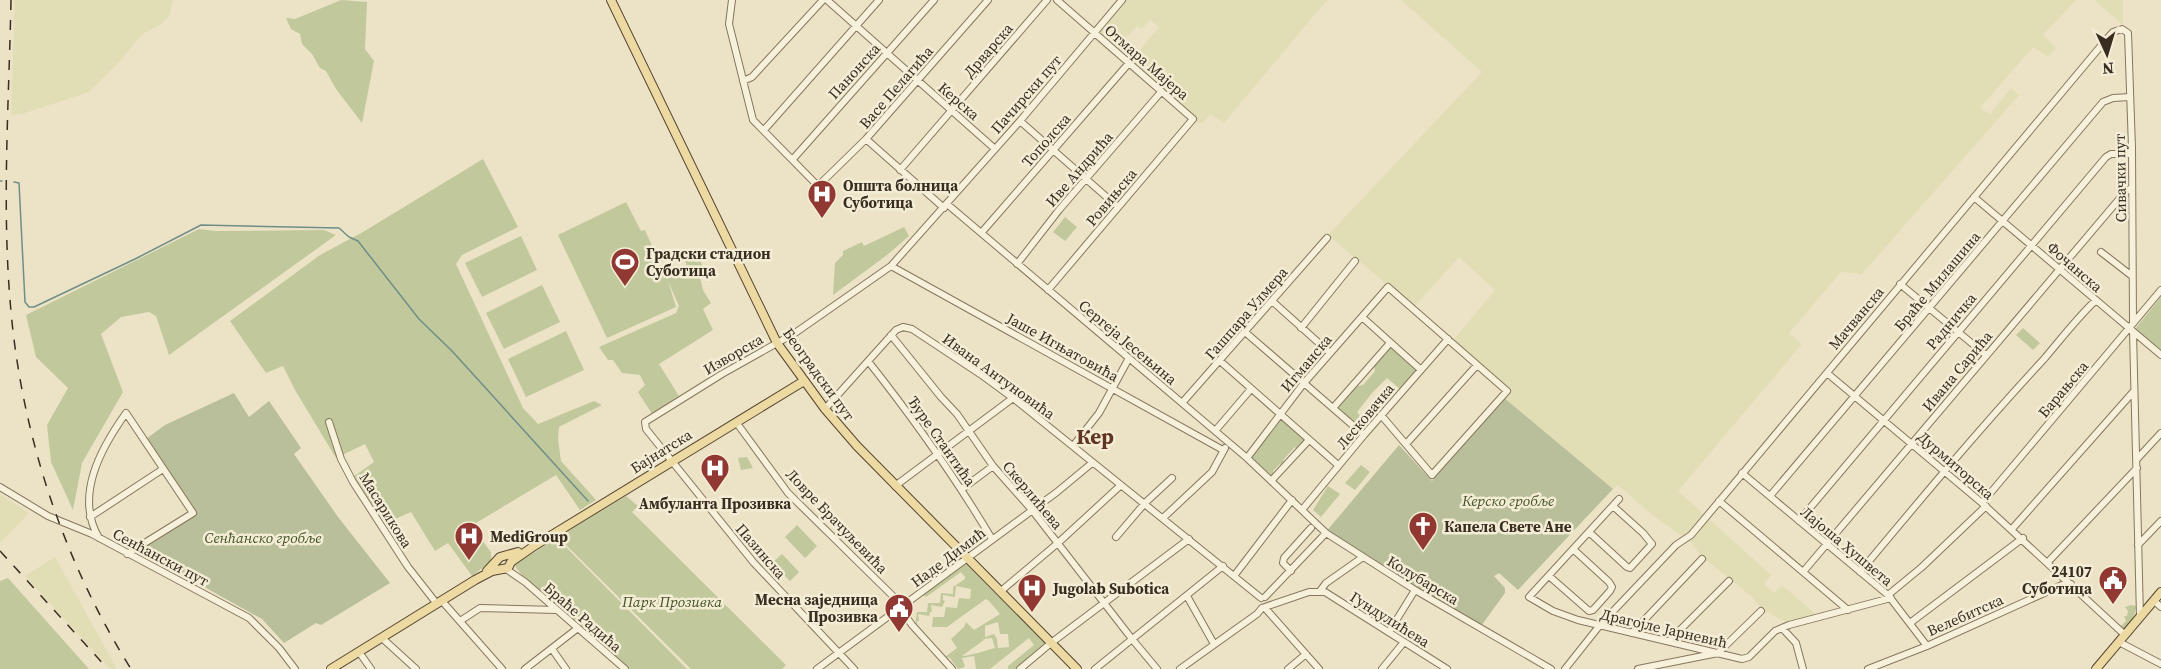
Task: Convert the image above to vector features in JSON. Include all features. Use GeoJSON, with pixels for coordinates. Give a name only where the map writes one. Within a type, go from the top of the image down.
{"type":"FeatureCollection","features":[{"type":"Feature","properties":{"kind":"main road","name":"Београдски пут"},"geometry":{"type":"LineString","coordinates":[[611,0],[777,342],[804,381],[849,437],[895,486],[1077,669]]}},
{"type":"Feature","properties":{"kind":"main road","name":"Бајнатска"},"geometry":{"type":"LineString","coordinates":[[331,669],[804,381]]}},
{"type":"Feature","properties":{"kind":"main road"},"geometry":{"type":"LineString","coordinates":[[2096,669],[2161,592]]}},
{"type":"Feature","properties":{"kind":"street"},"geometry":{"type":"LineString","coordinates":[[732,0],[729,24],[752,116],[755,122],[793,159]]}},
{"type":"Feature","properties":{"kind":"street"},"geometry":{"type":"LineString","coordinates":[[743,81],[752,77],[825,0]]}},
{"type":"Feature","properties":{"kind":"street","name":"Керска"},"geometry":{"type":"LineString","coordinates":[[825,0],[995,149]]}},
{"type":"Feature","properties":{"kind":"street"},"geometry":{"type":"LineString","coordinates":[[764,130],[879,0]]}},
{"type":"Feature","properties":{"kind":"street","name":"Панонска"},"geometry":{"type":"LineString","coordinates":[[793,159],[934,0]]}},
{"type":"Feature","properties":{"kind":"street","name":"Васе Пелагића"},"geometry":{"type":"LineString","coordinates":[[793,159],[818,186],[866,139],[988,0]]}},
{"type":"Feature","properties":{"kind":"street","name":"Дрварска"},"geometry":{"type":"LineString","coordinates":[[900,170],[1047,0]]}},
{"type":"Feature","properties":{"kind":"street","name":"Отмара Мајера"},"geometry":{"type":"LineString","coordinates":[[1057,0],[1193,119]]}},
{"type":"Feature","properties":{"kind":"street","name":"Пачирски пут"},"geometry":{"type":"LineString","coordinates":[[945,206],[1122,0]]}},
{"type":"Feature","properties":{"kind":"street","name":"Мачванска"},"geometry":{"type":"LineString","coordinates":[[1565,669],[1600,625],[1676,545],[1691,535],[2113,32],[2122,29],[2128,33]]}},
{"type":"Feature","properties":{"kind":"street","name":"Сивачки пут"},"geometry":{"type":"LineString","coordinates":[[2128,33],[2132,154],[2132,328],[2140,617]]}},
{"type":"Feature","properties":{"kind":"street","name":"Тополска"},"geometry":{"type":"LineString","coordinates":[[982,232],[1129,63]]}},
{"type":"Feature","properties":{"kind":"street","name":"Иве Андрића"},"geometry":{"type":"LineString","coordinates":[[1017,264],[1059,210],[1161,92]]}},
{"type":"Feature","properties":{"kind":"street","name":"Браће Милашина"},"geometry":{"type":"LineString","coordinates":[[1770,496],[2103,102],[2112,98],[2130,97]]}},
{"type":"Feature","properties":{"kind":"street","name":"Ровињска"},"geometry":{"type":"LineString","coordinates":[[1048,290],[1193,119]]}},
{"type":"Feature","properties":{"kind":"street"},"geometry":{"type":"LineString","coordinates":[[1020,120],[1118,207]]}},
{"type":"Feature","properties":{"kind":"street","name":"Сергеја Јесењина"},"geometry":{"type":"LineString","coordinates":[[866,139],[900,170],[982,232],[1247,458],[1292,500]]}},
{"type":"Feature","properties":{"kind":"street","name":"Радничка"},"geometry":{"type":"LineString","coordinates":[[1798,521],[2106,157],[2111,154],[2132,154]]}},
{"type":"Feature","properties":{"kind":"street","name":"Ивана Сарића"},"geometry":{"type":"LineString","coordinates":[[1803,572],[2059,269],[2126,191],[2132,188]]}},
{"type":"Feature","properties":{"kind":"street","name":"Фочанска"},"geometry":{"type":"LineString","coordinates":[[1974,197],[2132,328],[2161,355]]}},
{"type":"Feature","properties":{"kind":"street","name":"Изворска"},"geometry":{"type":"LineString","coordinates":[[672,460],[646,429],[646,420],[834,307],[891,266],[945,206]]}},
{"type":"Feature","properties":{"kind":"street","name":"Гашпара Улмера"},"geometry":{"type":"LineString","coordinates":[[1182,403],[1327,238]]}},
{"type":"Feature","properties":{"kind":"street"},"geometry":{"type":"LineString","coordinates":[[2101,252],[2132,276]]}},
{"type":"Feature","properties":{"kind":"street"},"geometry":{"type":"LineString","coordinates":[[1301,328],[1355,261]]}},
{"type":"Feature","properties":{"kind":"street","name":"Јаше Игњатовића"},"geometry":{"type":"LineString","coordinates":[[891,266],[1223,450]]}},
{"type":"Feature","properties":{"kind":"street"},"geometry":{"type":"LineString","coordinates":[[1900,284],[1986,355]]}},
{"type":"Feature","properties":{"kind":"street","name":"Игманска"},"geometry":{"type":"LineString","coordinates":[[1247,458],[1304,383],[1388,287],[1448,339]]}},
{"type":"Feature","properties":{"kind":"street","name":"Барањска"},"geometry":{"type":"LineString","coordinates":[[1890,597],[1984,505],[2161,290]]}},
{"type":"Feature","properties":{"kind":"street"},"geometry":{"type":"LineString","coordinates":[[1860,572],[2082,313],[2096,300]]}},
{"type":"Feature","properties":{"kind":"street"},"geometry":{"type":"LineString","coordinates":[[1272,301],[1330,353]]}},
{"type":"Feature","properties":{"kind":"street"},"geometry":{"type":"LineString","coordinates":[[1362,317],[1420,369]]}},
{"type":"Feature","properties":{"kind":"street","name":"Ивана Антуновића"},"geometry":{"type":"LineString","coordinates":[[891,335],[900,328],[912,329],[1013,398],[1251,590],[1319,669]]}},
{"type":"Feature","properties":{"kind":"street"},"geometry":{"type":"LineString","coordinates":[[1245,332],[1364,435]]}},
{"type":"Feature","properties":{"kind":"street"},"geometry":{"type":"LineString","coordinates":[[825,409],[891,335]]}},
{"type":"Feature","properties":{"kind":"street","name":"Скерлићева"},"geometry":{"type":"LineString","coordinates":[[891,335],[969,432],[993,466],[1032,510],[1157,669]]}},
{"type":"Feature","properties":{"kind":"street"},"geometry":{"type":"LineString","coordinates":[[1381,415],[1432,475],[1507,391],[1448,339]]}},
{"type":"Feature","properties":{"kind":"street","name":"Лесковачка"},"geometry":{"type":"LineString","coordinates":[[1302,510],[1338,465],[1448,339]]}},
{"type":"Feature","properties":{"kind":"street"},"geometry":{"type":"LineString","coordinates":[[1334,408],[1390,343]]}},
{"type":"Feature","properties":{"kind":"street"},"geometry":{"type":"LineString","coordinates":[[1073,446],[1100,413],[1129,358]]}},
{"type":"Feature","properties":{"kind":"street","name":"Ђуре Стантића"},"geometry":{"type":"LineString","coordinates":[[868,361],[962,489],[992,539]]}},
{"type":"Feature","properties":{"kind":"street"},"geometry":{"type":"LineString","coordinates":[[1220,361],[1338,465]]}},
{"type":"Feature","properties":{"kind":"street"},"geometry":{"type":"LineString","coordinates":[[1406,444],[1477,365]]}},
{"type":"Feature","properties":{"kind":"street","name":"Дурмиторска"},"geometry":{"type":"LineString","coordinates":[[1827,373],[1913,443],[2023,538],[2122,638],[2161,664]]}},
{"type":"Feature","properties":{"kind":"street"},"geometry":{"type":"LineString","coordinates":[[1215,431],[1251,389]]}},
{"type":"Feature","properties":{"kind":"street"},"geometry":{"type":"LineString","coordinates":[[2012,529],[2135,391]]}},
{"type":"Feature","properties":{"kind":"street"},"geometry":{"type":"LineString","coordinates":[[895,486],[1013,398]]}},
{"type":"Feature","properties":{"kind":"street"},"geometry":{"type":"LineString","coordinates":[[100,538],[90,517],[88,501],[95,471],[103,451],[126,413],[193,513],[127,554]]}},
{"type":"Feature","properties":{"kind":"street","name":"Масарикова"},"geometry":{"type":"LineString","coordinates":[[329,422],[341,459],[353,482],[408,567],[502,669]]}},
{"type":"Feature","properties":{"kind":"street","name":"Ловре Брачуљевића"},"geometry":{"type":"LineString","coordinates":[[736,422],[788,493],[902,607],[912,625],[952,669]]}},
{"type":"Feature","properties":{"kind":"street"},"geometry":{"type":"LineString","coordinates":[[2137,459],[2161,433]]}},
{"type":"Feature","properties":{"kind":"street"},"geometry":{"type":"LineString","coordinates":[[1271,481],[1309,440]]}},
{"type":"Feature","properties":{"kind":"street"},"geometry":{"type":"LineString","coordinates":[[1163,518],[1205,479],[1229,443]]}},
{"type":"Feature","properties":{"kind":"street","name":"Пазинска"},"geometry":{"type":"LineString","coordinates":[[672,460],[747,555],[854,669]]}},
{"type":"Feature","properties":{"kind":"street","name":"Наде Димић"},"geometry":{"type":"LineString","coordinates":[[817,669],[1076,478],[1092,463]]}},
{"type":"Feature","properties":{"kind":"street"},"geometry":{"type":"LineString","coordinates":[[962,489],[993,466]]}},
{"type":"Feature","properties":{"kind":"street"},"geometry":{"type":"LineString","coordinates":[[2049,562],[2137,468]]}},
{"type":"Feature","properties":{"kind":"street"},"geometry":{"type":"LineString","coordinates":[[90,517],[163,469]]}},
{"type":"Feature","properties":{"kind":"street","name":"Лајоша Хушвета"},"geometry":{"type":"LineString","coordinates":[[1742,473],[1890,597],[1927,645]]}},
{"type":"Feature","properties":{"kind":"street"},"geometry":{"type":"LineString","coordinates":[[1116,537],[1145,503],[1173,478]]}},
{"type":"Feature","properties":{"kind":"street"},"geometry":{"type":"LineString","coordinates":[[1001,591],[1121,485]]}},
{"type":"Feature","properties":{"kind":"street","name":"Сенћански пут"},"geometry":{"type":"LineString","coordinates":[[0,487],[48,516],[100,538],[249,618],[279,648],[295,669]]}},
{"type":"Feature","properties":{"kind":"street"},"geometry":{"type":"LineString","coordinates":[[1573,549],[1612,587],[1593,610],[1589,611],[1549,576],[1573,549],[1619,499]]}},
{"type":"Feature","properties":{"kind":"street"},"geometry":{"type":"LineString","coordinates":[[1234,576],[1292,500]]}},
{"type":"Feature","properties":{"kind":"street","name":"Колубарска"},"geometry":{"type":"LineString","coordinates":[[1292,500],[1326,533],[1415,590],[1551,669]]}},
{"type":"Feature","properties":{"kind":"street"},"geometry":{"type":"LineString","coordinates":[[1719,501],[1848,610]]}},
{"type":"Feature","properties":{"kind":"street"},"geometry":{"type":"LineString","coordinates":[[1589,532],[1628,567],[1635,565],[1652,544],[1613,506]]}},
{"type":"Feature","properties":{"kind":"street"},"geometry":{"type":"LineString","coordinates":[[2138,545],[2161,521]]}},
{"type":"Feature","properties":{"kind":"street"},"geometry":{"type":"LineString","coordinates":[[1291,571],[1284,563],[1284,558],[1311,528]]}},
{"type":"Feature","properties":{"kind":"street"},"geometry":{"type":"LineString","coordinates":[[1180,669],[1264,603],[1326,533]]}},
{"type":"Feature","properties":{"kind":"street"},"geometry":{"type":"LineString","coordinates":[[1910,623],[2023,538]]}},
{"type":"Feature","properties":{"kind":"street"},"geometry":{"type":"LineString","coordinates":[[1020,669],[1189,539]]}},
{"type":"Feature","properties":{"kind":"street"},"geometry":{"type":"LineString","coordinates":[[1264,603],[1278,603],[1309,592],[1320,591],[1363,557]]}},
{"type":"Feature","properties":{"kind":"street"},"geometry":{"type":"LineString","coordinates":[[1632,633],[1702,560]]}},
{"type":"Feature","properties":{"kind":"street","name":"Браће Радића"},"geometry":{"type":"LineString","coordinates":[[506,563],[625,669]]}},
{"type":"Feature","properties":{"kind":"street"},"geometry":{"type":"LineString","coordinates":[[1095,669],[1223,566]]}},
{"type":"Feature","properties":{"kind":"street","name":"Драгојле Јарневић"},"geometry":{"type":"LineString","coordinates":[[1549,576],[1529,597],[1554,611],[1578,620],[1669,641],[1701,653]]}},
{"type":"Feature","properties":{"kind":"street"},"geometry":{"type":"LineString","coordinates":[[1669,641],[1729,581]]}},
{"type":"Feature","properties":{"kind":"street","name":"Велебитска"},"geometry":{"type":"LineString","coordinates":[[1868,669],[2067,582]]}},
{"type":"Feature","properties":{"kind":"street"},"geometry":{"type":"LineString","coordinates":[[1389,632],[1415,590]]}},
{"type":"Feature","properties":{"kind":"street","name":"Гундулићева"},"geometry":{"type":"LineString","coordinates":[[1320,591],[1330,594],[1444,668]]}},
{"type":"Feature","properties":{"kind":"street"},"geometry":{"type":"LineString","coordinates":[[1188,596],[1214,644]]}},
{"type":"Feature","properties":{"kind":"street","name":"Драгојле Јарневић"},"geometry":{"type":"LineString","coordinates":[[1638,669],[1701,653],[1718,653],[1740,659],[1746,658],[1782,628],[1890,597]]}},
{"type":"Feature","properties":{"kind":"street"},"geometry":{"type":"LineString","coordinates":[[2154,601],[2161,607]]}},
{"type":"Feature","properties":{"kind":"street"},"geometry":{"type":"LineString","coordinates":[[460,621],[480,608],[492,606],[557,610]]}},
{"type":"Feature","properties":{"kind":"street"},"geometry":{"type":"LineString","coordinates":[[1718,653],[1761,611]]}},
{"type":"Feature","properties":{"kind":"street"},"geometry":{"type":"LineString","coordinates":[[525,669],[578,628]]}},
{"type":"Feature","properties":{"kind":"street"},"geometry":{"type":"LineString","coordinates":[[1782,628],[1796,643],[1803,669]]}},
{"type":"Feature","properties":{"kind":"street"},"geometry":{"type":"LineString","coordinates":[[382,638],[416,669]]}},
{"type":"Feature","properties":{"kind":"street"},"geometry":{"type":"LineString","coordinates":[[1382,669],[1404,642]]}},
{"type":"Feature","properties":{"kind":"street"},"geometry":{"type":"LineString","coordinates":[[552,649],[567,669]]}},
{"type":"Feature","properties":{"kind":"street"},"geometry":{"type":"LineString","coordinates":[[358,652],[371,669]]}},
{"type":"Feature","properties":{"kind":"street"},"geometry":{"type":"LineString","coordinates":[[1288,669],[1306,654]]}},
{"type":"Feature","properties":{"kind":"shaded area"},"geometry":{"type":"Polygon","coordinates":[[[15,0],[173,0],[169,17],[142,34],[121,60],[89,92],[22,114],[11,115],[15,0]]]}},
{"type":"Feature","properties":{"kind":"shaded area"},"geometry":{"type":"Polygon","coordinates":[[[1117,0],[1327,0],[1224,123],[1210,114],[1203,123],[1193,122],[1121,63],[1133,46],[1139,51],[1159,27],[1150,20],[1141,29],[1137,26],[1111,54],[1088,34],[1117,0]]]}},
{"type":"Feature","properties":{"kind":"shaded area"},"geometry":{"type":"Polygon","coordinates":[[[1401,0],[2076,0],[2043,35],[2056,48],[2048,57],[2033,47],[1980,108],[1990,114],[2011,88],[2019,95],[1862,274],[1841,272],[1789,333],[1802,344],[1678,491],[1771,575],[1764,584],[1774,593],[1782,585],[1815,614],[1787,623],[1762,609],[1751,596],[1700,555],[1691,542],[1655,517],[1618,485],[1613,489],[1503,397],[1507,392],[1450,344],[1495,290],[1459,257],[1414,307],[1328,235],[1482,72],[1401,0]]]}},
{"type":"Feature","properties":{"kind":"shaded area"},"geometry":{"type":"Polygon","coordinates":[[[2094,0],[2123,0],[2123,25],[2094,0]]]}},
{"type":"Feature","properties":{"kind":"shaded area"},"geometry":{"type":"Polygon","coordinates":[[[0,494],[29,513],[0,543],[0,494]]]}},
{"type":"Feature","properties":{"kind":"shaded area"},"geometry":{"type":"Polygon","coordinates":[[[55,557],[117,669],[110,669],[25,576],[55,557]]]}},
{"type":"Feature","properties":{"kind":"green space"},"geometry":{"type":"Polygon","coordinates":[[[341,0],[367,2],[365,49],[374,61],[362,123],[336,89],[326,71],[320,68],[312,54],[302,44],[300,34],[291,29],[286,18],[295,19],[341,0]]]}},
{"type":"Feature","properties":{"kind":"green space"},"geometry":{"type":"Polygon","coordinates":[[[483,159],[518,227],[462,255],[456,264],[523,408],[538,424],[594,401],[602,405],[559,427],[558,439],[561,461],[596,500],[580,510],[556,475],[471,526],[491,552],[491,561],[472,576],[448,543],[435,551],[411,512],[386,523],[353,477],[374,462],[365,444],[336,458],[283,366],[266,373],[230,321],[320,255],[363,232],[483,159]]]}},
{"type":"Feature","properties":{"kind":"green space"},"geometry":{"type":"Polygon","coordinates":[[[626,202],[641,231],[645,230],[661,266],[672,261],[678,275],[688,273],[684,254],[697,252],[703,267],[698,270],[703,290],[711,303],[703,309],[713,330],[659,364],[679,396],[652,414],[638,392],[645,385],[640,375],[622,373],[613,360],[608,360],[599,347],[676,313],[679,306],[668,281],[676,307],[607,338],[558,235],[626,202]]]}},
{"type":"Feature","properties":{"kind":"green space"},"geometry":{"type":"Polygon","coordinates":[[[1065,217],[1077,227],[1065,241],[1053,232],[1065,217]]]}},
{"type":"Feature","properties":{"kind":"green space"},"geometry":{"type":"Polygon","coordinates":[[[904,227],[909,236],[833,295],[835,263],[843,255],[843,251],[862,242],[864,246],[904,227]]]}},
{"type":"Feature","properties":{"kind":"green space"},"geometry":{"type":"Polygon","coordinates":[[[199,229],[216,231],[324,230],[336,235],[169,355],[156,316],[149,312],[121,317],[101,334],[123,392],[82,463],[73,510],[51,462],[47,425],[68,388],[36,357],[26,315],[199,229]]]}},
{"type":"Feature","properties":{"kind":"green space"},"geometry":{"type":"Polygon","coordinates":[[[521,236],[537,270],[482,297],[465,263],[521,236]]]}},
{"type":"Feature","properties":{"kind":"green space"},"geometry":{"type":"Polygon","coordinates":[[[542,285],[560,322],[504,349],[486,313],[542,285]]]}},
{"type":"Feature","properties":{"kind":"green space"},"geometry":{"type":"Polygon","coordinates":[[[2161,297],[2161,350],[2135,329],[2161,297]]]}},
{"type":"Feature","properties":{"kind":"green space"},"geometry":{"type":"Polygon","coordinates":[[[2023,328],[2040,343],[2033,350],[2016,335],[2023,328]]]}},
{"type":"Feature","properties":{"kind":"green space"},"geometry":{"type":"Polygon","coordinates":[[[566,331],[584,370],[526,397],[508,359],[566,331]]]}},
{"type":"Feature","properties":{"kind":"green space"},"geometry":{"type":"Polygon","coordinates":[[[1390,344],[1419,369],[1401,390],[1387,378],[1357,412],[1360,416],[1353,424],[1335,408],[1356,384],[1363,385],[1375,371],[1373,364],[1390,344]]]}},
{"type":"Feature","properties":{"kind":"green space","name":"Сенћанско гробље"},"geometry":{"type":"Polygon","coordinates":[[[234,393],[249,417],[269,401],[301,448],[294,454],[338,517],[390,583],[321,625],[316,623],[284,643],[262,619],[188,578],[134,552],[195,513],[146,439],[165,425],[234,393]]]}},
{"type":"Feature","properties":{"kind":"green space","name":"Керско гробље"},"geometry":{"type":"Polygon","coordinates":[[[1503,397],[1613,489],[1518,590],[1499,573],[1494,576],[1505,588],[1505,593],[1481,626],[1325,533],[1399,445],[1432,481],[1503,397]]]}},
{"type":"Feature","properties":{"kind":"green space"},"geometry":{"type":"Polygon","coordinates":[[[1283,417],[1306,438],[1283,460],[1285,462],[1282,466],[1280,464],[1273,471],[1275,474],[1271,479],[1249,456],[1277,419],[1280,420],[1283,417]]]}},
{"type":"Feature","properties":{"kind":"green space"},"geometry":{"type":"Polygon","coordinates":[[[747,457],[753,468],[741,470],[738,458],[747,457]]]}},
{"type":"Feature","properties":{"kind":"green space"},"geometry":{"type":"Polygon","coordinates":[[[1361,465],[1370,472],[1355,490],[1345,483],[1361,465]]]}},
{"type":"Feature","properties":{"kind":"green space"},"geometry":{"type":"Polygon","coordinates":[[[1328,486],[1340,494],[1321,517],[1313,510],[1328,486]]]}},
{"type":"Feature","properties":{"kind":"green space","name":"Парк Прозивка"},"geometry":{"type":"Polygon","coordinates":[[[626,496],[638,506],[632,512],[786,665],[782,669],[691,669],[558,537],[626,496]]]}},
{"type":"Feature","properties":{"kind":"green space"},"geometry":{"type":"Polygon","coordinates":[[[797,525],[817,546],[805,558],[785,537],[797,525]]]}},
{"type":"Feature","properties":{"kind":"green space"},"geometry":{"type":"Polygon","coordinates":[[[557,538],[687,669],[630,669],[528,583],[514,565],[557,538]]]}},
{"type":"Feature","properties":{"kind":"green space"},"geometry":{"type":"Polygon","coordinates":[[[782,554],[799,572],[790,581],[772,563],[782,554]]]}},
{"type":"Feature","properties":{"kind":"green space"},"geometry":{"type":"Polygon","coordinates":[[[968,557],[1051,643],[1020,669],[1008,669],[1008,666],[1034,645],[1029,638],[990,669],[976,669],[974,656],[962,658],[965,667],[958,669],[950,658],[945,657],[957,648],[951,639],[964,627],[966,622],[974,630],[1000,614],[986,599],[947,627],[932,627],[933,617],[944,617],[946,607],[957,608],[959,598],[970,599],[971,589],[956,586],[955,597],[943,595],[945,601],[942,607],[931,605],[932,612],[929,616],[918,614],[919,621],[915,626],[917,612],[927,612],[928,603],[940,603],[941,593],[953,594],[953,587],[965,577],[961,572],[926,597],[920,593],[968,557]],[[998,622],[985,626],[985,637],[994,634],[998,648],[1009,647],[1008,634],[1000,634],[998,622]],[[992,638],[983,639],[962,656],[995,648],[992,638]]]}},
{"type":"Feature","properties":{"kind":"green space"},"geometry":{"type":"Polygon","coordinates":[[[8,578],[89,669],[0,669],[0,581],[8,578]]]}},
{"type":"Feature","properties":{"kind":"green space"},"geometry":{"type":"Polygon","coordinates":[[[2136,606],[2135,613],[2124,630],[2119,628],[2126,621],[2124,616],[2127,616],[2128,611],[2125,607],[2136,606]]]}},
{"type":"Feature","properties":{"kind":"waterway"},"geometry":{"type":"LineString","coordinates":[[14,182],[19,183],[25,302],[29,307],[34,307],[135,259],[201,225],[339,228],[358,241],[419,319],[452,351],[588,501]]}},
{"type":"Feature","properties":{"kind":"railway"},"geometry":{"type":"LineString","coordinates":[[11,0],[7,150],[8,263],[15,349],[23,397],[34,445],[65,538],[106,627],[131,669]]}},
{"type":"Feature","properties":{"kind":"railway"},"geometry":{"type":"LineString","coordinates":[[0,551],[108,669]]}},
{"type":"Feature","properties":{"kind":"place","name":"Општа болница Суботица"},"geometry":{"type":"Point","coordinates":[822,220]}},
{"type":"Feature","properties":{"kind":"place","name":"Градски стадион Суботица"},"geometry":{"type":"Point","coordinates":[625,288]}},
{"type":"Feature","properties":{"kind":"place","name":"Амбуланта Прозивка"},"geometry":{"type":"Point","coordinates":[715,494]}},
{"type":"Feature","properties":{"kind":"place","name":"Капела Свете Ане"},"geometry":{"type":"Point","coordinates":[1423,552]}},
{"type":"Feature","properties":{"kind":"place","name":"MediGroup"},"geometry":{"type":"Point","coordinates":[469,562]}},
{"type":"Feature","properties":{"kind":"place","name":"24107 Суботица"},"geometry":{"type":"Point","coordinates":[2113,606]}},
{"type":"Feature","properties":{"kind":"place","name":"Jugolab Subotica"},"geometry":{"type":"Point","coordinates":[1032,614]}},
{"type":"Feature","properties":{"kind":"place","name":"Месна заједница Прозивка"},"geometry":{"type":"Point","coordinates":[899,634]}},
{"type":"Feature","properties":{"kind":"district","name":"Кер"},"geometry":{"type":"Point","coordinates":[1095,436]}}]}
